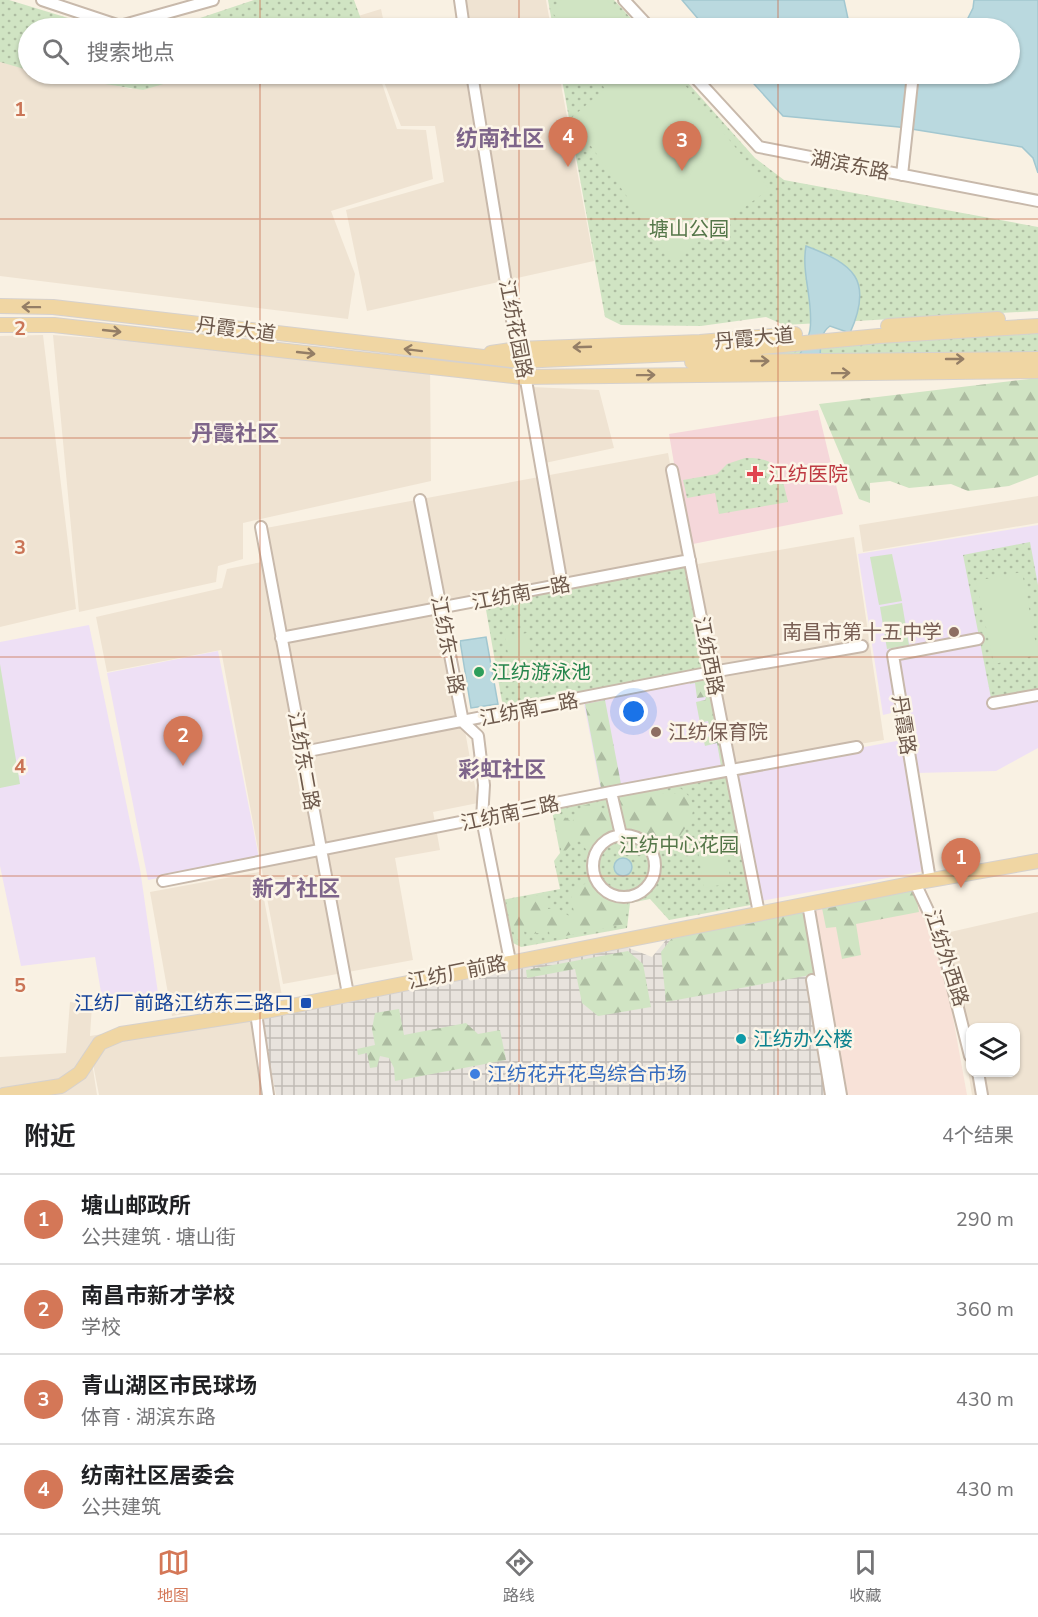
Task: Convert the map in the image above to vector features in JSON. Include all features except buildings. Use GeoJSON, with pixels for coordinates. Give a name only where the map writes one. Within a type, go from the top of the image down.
{"type":"FeatureCollection","features":[{"type":"Feature","properties":{"kind":"main road","name":"丹霞大道"},"geometry":{"type":"LineString","coordinates":[[0,306],[62,308],[471,364],[1038,359]]}},
{"type":"Feature","properties":{"kind":"main road","name":"丹霞大道"},"geometry":{"type":"LineString","coordinates":[[522,364],[700,342],[935,322],[1038,318]]}},
{"type":"Feature","properties":{"kind":"main road","name":"丹霞大道"},"geometry":{"type":"LineString","coordinates":[[0,325],[54,325],[471,364],[1038,371]]}},
{"type":"Feature","properties":{"kind":"main road","name":"丹霞大道"},"geometry":{"type":"LineString","coordinates":[[522,364],[1038,326]]}},
{"type":"Feature","properties":{"kind":"main road","name":"江纺厂前路"},"geometry":{"type":"LineString","coordinates":[[4,1095],[61,1086],[80,1073],[100,1043],[121,1034],[256,1013],[510,961],[922,881],[1038,861]]}},
{"type":"Feature","properties":{"kind":"street"},"geometry":{"type":"LineString","coordinates":[[42,0],[96,18]]}},
{"type":"Feature","properties":{"kind":"street"},"geometry":{"type":"LineString","coordinates":[[149,18],[213,0]]}},
{"type":"Feature","properties":{"kind":"street"},"geometry":{"type":"LineString","coordinates":[[460,0],[463,18]]}},
{"type":"Feature","properties":{"kind":"street"},"geometry":{"type":"LineString","coordinates":[[624,0],[641,18]]}},
{"type":"Feature","properties":{"kind":"street","name":"江纺花园路"},"geometry":{"type":"LineString","coordinates":[[474,84],[562,585]]}},
{"type":"Feature","properties":{"kind":"street","name":"湖滨东路"},"geometry":{"type":"LineString","coordinates":[[701,84],[759,147],[1038,201]]}},
{"type":"Feature","properties":{"kind":"street"},"geometry":{"type":"LineString","coordinates":[[902,175],[912,84]]}},
{"type":"Feature","properties":{"kind":"street","name":"江纺西路"},"geometry":{"type":"LineString","coordinates":[[672,470],[759,913]]}},
{"type":"Feature","properties":{"kind":"street","name":"江纺东一路"},"geometry":{"type":"LineString","coordinates":[[420,500],[463,722],[477,736],[484,785],[482,819],[510,961]]}},
{"type":"Feature","properties":{"kind":"street","name":"江纺东二路"},"geometry":{"type":"LineString","coordinates":[[261,527],[348,994]]}},
{"type":"Feature","properties":{"kind":"street","name":"江纺南一路"},"geometry":{"type":"LineString","coordinates":[[282,638],[690,560]]}},
{"type":"Feature","properties":{"kind":"street","name":"丹霞路"},"geometry":{"type":"LineString","coordinates":[[922,881],[893,655],[978,639]]}},
{"type":"Feature","properties":{"kind":"street","name":"江纺南二路"},"geometry":{"type":"LineString","coordinates":[[303,752],[712,672],[862,646]]}},
{"type":"Feature","properties":{"kind":"street"},"geometry":{"type":"LineString","coordinates":[[993,703],[1038,694]]}},
{"type":"Feature","properties":{"kind":"street","name":"江纺南三路"},"geometry":{"type":"LineString","coordinates":[[163,881],[612,792],[857,747]]}},
{"type":"Feature","properties":{"kind":"street"},"geometry":{"type":"LineString","coordinates":[[612,792],[621,835]]}},
{"type":"Feature","properties":{"kind":"street"},"geometry":{"type":"LineString","coordinates":[[621,835],[641,839],[654,855],[656,865],[650,884],[634,897],[623,898],[604,891],[597,883],[593,863],[602,844],[621,835]]}},
{"type":"Feature","properties":{"kind":"street","name":"江纺外西路"},"geometry":{"type":"LineString","coordinates":[[922,881],[944,934],[967,1023]]}},
{"type":"Feature","properties":{"kind":"street","name":"江纺外西路"},"geometry":{"type":"LineString","coordinates":[[922,881],[940,936],[966,1040]]}},
{"type":"Feature","properties":{"kind":"street"},"geometry":{"type":"LineString","coordinates":[[808,904],[841,1095]]}},
{"type":"Feature","properties":{"kind":"street"},"geometry":{"type":"LineString","coordinates":[[812,980],[831,1095]]}},
{"type":"Feature","properties":{"kind":"street"},"geometry":{"type":"LineString","coordinates":[[256,1013],[268,1095]]}},
{"type":"Feature","properties":{"kind":"street"},"geometry":{"type":"LineString","coordinates":[[974,1077],[977,1095]]}},
{"type":"Feature","properties":{"kind":"street"},"geometry":{"type":"LineString","coordinates":[[979,1077],[982,1095]]}},
{"type":"Feature","properties":{"kind":"shaded area"},"geometry":{"type":"Polygon","coordinates":[[[457,0],[546,0],[549,18],[458,18],[457,0]]]}},
{"type":"Feature","properties":{"kind":"shaded area"},"geometry":{"type":"Polygon","coordinates":[[[381,9],[383,18],[352,18],[381,9]]]}},
{"type":"Feature","properties":{"kind":"shaded area"},"geometry":{"type":"Polygon","coordinates":[[[0,59],[18,63],[18,84],[109,84],[131,89],[147,84],[382,84],[397,129],[426,130],[433,179],[331,211],[355,274],[348,319],[0,276],[0,59]]]}},
{"type":"Feature","properties":{"kind":"shaded area"},"geometry":{"type":"Polygon","coordinates":[[[385,84],[561,84],[594,261],[367,311],[346,210],[444,182],[435,126],[401,126],[385,84]]]}},
{"type":"Feature","properties":{"kind":"shaded area"},"geometry":{"type":"Polygon","coordinates":[[[43,335],[76,609],[0,627],[0,336],[43,335]]]}},
{"type":"Feature","properties":{"kind":"shaded area"},"geometry":{"type":"Polygon","coordinates":[[[53,335],[430,364],[431,481],[243,523],[243,559],[218,566],[216,582],[79,612],[53,335]]]}},
{"type":"Feature","properties":{"kind":"shaded area"},"geometry":{"type":"Polygon","coordinates":[[[531,387],[599,390],[614,448],[545,463],[531,387]]]}},
{"type":"Feature","properties":{"kind":"shaded area","name":"江纺医院"},"geometry":{"type":"Polygon","coordinates":[[[818,410],[843,514],[688,545],[669,434],[818,410]]]}},
{"type":"Feature","properties":{"kind":"shaded area"},"geometry":{"type":"Polygon","coordinates":[[[668,453],[687,556],[285,631],[266,528],[668,453]]]}},
{"type":"Feature","properties":{"kind":"shaded area"},"geometry":{"type":"Polygon","coordinates":[[[1038,496],[1038,523],[863,552],[859,525],[1038,496]]]}},
{"type":"Feature","properties":{"kind":"shaded area","name":"南昌市第十五中学"},"geometry":{"type":"Polygon","coordinates":[[[1038,525],[1038,748],[996,771],[916,773],[904,710],[883,715],[858,554],[1038,525]]]}},
{"type":"Feature","properties":{"kind":"shaded area"},"geometry":{"type":"Polygon","coordinates":[[[854,537],[884,740],[732,765],[698,564],[854,537]]]}},
{"type":"Feature","properties":{"kind":"shaded area"},"geometry":{"type":"Polygon","coordinates":[[[262,562],[276,634],[442,603],[478,803],[433,812],[440,850],[395,858],[413,960],[283,984],[221,650],[107,672],[96,617],[222,588],[227,569],[262,562]]]}},
{"type":"Feature","properties":{"kind":"shaded area"},"geometry":{"type":"Polygon","coordinates":[[[89,625],[140,869],[158,993],[102,998],[95,957],[21,966],[0,866],[0,642],[89,625]]]}},
{"type":"Feature","properties":{"kind":"shaded area"},"geometry":{"type":"Polygon","coordinates":[[[218,651],[259,858],[148,880],[107,673],[218,651]]]}},
{"type":"Feature","properties":{"kind":"shaded area","name":"江纺保育院"},"geometry":{"type":"Polygon","coordinates":[[[711,674],[728,766],[601,791],[583,699],[711,674]]]}},
{"type":"Feature","properties":{"kind":"shaded area"},"geometry":{"type":"Polygon","coordinates":[[[902,740],[925,871],[761,901],[735,771],[902,740]]]}},
{"type":"Feature","properties":{"kind":"shaded area"},"geometry":{"type":"Polygon","coordinates":[[[259,872],[282,996],[172,1016],[150,892],[259,872]]]}},
{"type":"Feature","properties":{"kind":"shaded area"},"geometry":{"type":"Polygon","coordinates":[[[918,890],[933,948],[943,962],[967,1095],[846,1095],[815,907],[918,890]]]}},
{"type":"Feature","properties":{"kind":"shaded area"},"geometry":{"type":"Polygon","coordinates":[[[806,910],[836,1095],[276,1095],[261,1018],[621,945],[652,957],[670,935],[806,910]]]}},
{"type":"Feature","properties":{"kind":"shaded area"},"geometry":{"type":"Polygon","coordinates":[[[1038,912],[1038,1095],[972,1095],[969,1077],[1020,1077],[1020,1023],[966,1023],[966,1058],[946,933],[1038,912]]]}},
{"type":"Feature","properties":{"kind":"shaded area"},"geometry":{"type":"Polygon","coordinates":[[[70,1002],[92,1005],[90,1036],[250,1011],[262,1095],[99,1095],[89,1043],[97,1095],[0,1095],[0,1057],[66,1053],[70,1002]]]}},
{"type":"Feature","properties":{"kind":"green space"},"geometry":{"type":"Polygon","coordinates":[[[0,0],[9,0],[68,18],[18,18],[18,67],[0,62],[0,0]]]}},
{"type":"Feature","properties":{"kind":"green space"},"geometry":{"type":"Polygon","coordinates":[[[254,0],[354,0],[361,18],[200,18],[254,0]]]}},
{"type":"Feature","properties":{"kind":"green space"},"geometry":{"type":"Polygon","coordinates":[[[548,0],[614,0],[631,18],[551,18],[548,0]]]}},
{"type":"Feature","properties":{"kind":"green space"},"geometry":{"type":"Polygon","coordinates":[[[562,0],[607,0],[620,18],[557,18],[550,9],[562,0]]]}},
{"type":"Feature","properties":{"kind":"green space"},"geometry":{"type":"Polygon","coordinates":[[[105,84],[163,84],[143,90],[105,84]]]}},
{"type":"Feature","properties":{"kind":"green space","name":"塘山公园"},"geometry":{"type":"Polygon","coordinates":[[[563,84],[689,84],[755,158],[784,180],[1038,227],[1038,311],[784,325],[766,317],[701,326],[621,325],[605,317],[563,84]]]}},
{"type":"Feature","properties":{"kind":"green space"},"geometry":{"type":"Polygon","coordinates":[[[602,84],[684,84],[769,189],[673,261],[571,118],[605,89],[602,84]]]}},
{"type":"Feature","properties":{"kind":"green space"},"geometry":{"type":"Polygon","coordinates":[[[1038,332],[1038,352],[691,357],[1038,332]]]}},
{"type":"Feature","properties":{"kind":"green space"},"geometry":{"type":"Polygon","coordinates":[[[1038,378],[1038,475],[1009,486],[968,491],[951,484],[909,488],[890,481],[870,483],[870,503],[859,499],[819,404],[1038,378]]]}},
{"type":"Feature","properties":{"kind":"green space"},"geometry":{"type":"Polygon","coordinates":[[[745,458],[765,460],[777,468],[788,502],[719,514],[715,493],[687,498],[683,480],[717,474],[727,464],[745,458]]]}},
{"type":"Feature","properties":{"kind":"green space"},"geometry":{"type":"Polygon","coordinates":[[[1030,542],[1038,585],[1038,689],[991,698],[963,555],[1030,542]]]}},
{"type":"Feature","properties":{"kind":"green space"},"geometry":{"type":"Polygon","coordinates":[[[892,554],[902,601],[879,605],[870,557],[892,554]]]}},
{"type":"Feature","properties":{"kind":"green space"},"geometry":{"type":"Polygon","coordinates":[[[690,560],[712,672],[504,713],[485,604],[690,560]]]}},
{"type":"Feature","properties":{"kind":"green space"},"geometry":{"type":"Polygon","coordinates":[[[1022,572],[1038,655],[994,664],[976,581],[1022,572]]]}},
{"type":"Feature","properties":{"kind":"green space"},"geometry":{"type":"Polygon","coordinates":[[[902,603],[909,645],[887,649],[880,607],[902,603]]]}},
{"type":"Feature","properties":{"kind":"green space"},"geometry":{"type":"Polygon","coordinates":[[[527,633],[534,671],[512,675],[505,637],[527,633]]]}},
{"type":"Feature","properties":{"kind":"green space"},"geometry":{"type":"Polygon","coordinates":[[[0,664],[20,784],[0,788],[0,664]]]}},
{"type":"Feature","properties":{"kind":"green space"},"geometry":{"type":"Polygon","coordinates":[[[709,675],[727,765],[721,766],[717,743],[705,746],[703,738],[711,736],[708,721],[700,723],[696,702],[705,700],[706,697],[697,698],[695,683],[690,684],[689,679],[709,675]]]}},
{"type":"Feature","properties":{"kind":"green space"},"geometry":{"type":"Polygon","coordinates":[[[605,700],[621,784],[601,788],[585,704],[605,700]]]}},
{"type":"Feature","properties":{"kind":"green space","name":"江纺中心花园"},"geometry":{"type":"Polygon","coordinates":[[[729,772],[756,904],[669,920],[650,899],[630,903],[627,928],[521,947],[513,943],[502,900],[560,889],[554,861],[560,853],[551,806],[729,772]]]}},
{"type":"Feature","properties":{"kind":"green space"},"geometry":{"type":"Polygon","coordinates":[[[680,788],[688,796],[693,811],[691,819],[672,848],[653,843],[623,830],[615,796],[640,792],[675,794],[680,788]]]}},
{"type":"Feature","properties":{"kind":"green space"},"geometry":{"type":"Polygon","coordinates":[[[593,803],[610,813],[613,832],[589,853],[577,838],[562,855],[554,810],[572,822],[582,806],[593,803]]]}},
{"type":"Feature","properties":{"kind":"green space"},"geometry":{"type":"Polygon","coordinates":[[[724,841],[731,883],[704,888],[697,845],[724,841]]]}},
{"type":"Feature","properties":{"kind":"green space"},"geometry":{"type":"Polygon","coordinates":[[[590,880],[604,897],[627,902],[625,924],[550,939],[549,931],[533,934],[524,931],[526,943],[521,944],[514,934],[506,901],[545,894],[548,909],[557,908],[575,920],[571,894],[590,880]]]}},
{"type":"Feature","properties":{"kind":"green space"},"geometry":{"type":"Polygon","coordinates":[[[914,886],[919,912],[856,924],[861,955],[842,959],[836,927],[826,928],[821,903],[914,886]]]}},
{"type":"Feature","properties":{"kind":"green space"},"geometry":{"type":"Polygon","coordinates":[[[805,911],[816,974],[666,1002],[661,952],[675,934],[805,911]]]}},
{"type":"Feature","properties":{"kind":"green space"},"geometry":{"type":"Polygon","coordinates":[[[628,951],[643,964],[651,1007],[598,1016],[582,1003],[575,969],[527,978],[526,970],[628,951]]]}},
{"type":"Feature","properties":{"kind":"green space"},"geometry":{"type":"Polygon","coordinates":[[[399,1009],[404,1035],[466,1023],[478,1034],[500,1030],[506,1060],[395,1081],[394,1068],[389,1058],[380,1056],[377,1067],[370,1068],[367,1053],[358,1055],[357,1049],[375,1045],[372,1029],[375,1013],[399,1009]]]}},
{"type":"Feature","properties":{"kind":"water"},"geometry":{"type":"Polygon","coordinates":[[[682,0],[844,0],[848,18],[697,18],[682,0]]]}},
{"type":"Feature","properties":{"kind":"water"},"geometry":{"type":"Polygon","coordinates":[[[974,0],[1038,0],[1038,173],[1033,158],[1022,147],[899,127],[783,116],[754,84],[1020,84],[1020,18],[968,18],[974,0]]]}},
{"type":"Feature","properties":{"kind":"water"},"geometry":{"type":"Polygon","coordinates":[[[806,246],[847,267],[855,276],[860,299],[850,333],[830,326],[822,336],[820,358],[794,364],[806,343],[810,330],[805,267],[806,246]]]}},
{"type":"Feature","properties":{"kind":"water","name":"江纺游泳池"},"geometry":{"type":"Polygon","coordinates":[[[486,637],[498,704],[471,708],[460,641],[486,637]]]}},
{"type":"Feature","properties":{"kind":"water"},"geometry":{"type":"Polygon","coordinates":[[[623,858],[629,861],[632,867],[629,873],[623,876],[617,873],[614,867],[617,861],[623,858]]]}},
{"type":"Feature","properties":{"kind":"place","name":"纺南社区居委会"},"geometry":{"type":"Point","coordinates":[568,167]}},
{"type":"Feature","properties":{"kind":"place","name":"青山湖区市民球场"},"geometry":{"type":"Point","coordinates":[682,171]}},
{"type":"Feature","properties":{"kind":"place","name":"江纺医院"},"geometry":{"type":"Point","coordinates":[755,474]}},
{"type":"Feature","properties":{"kind":"place","name":"南昌市第十五中学"},"geometry":{"type":"Point","coordinates":[954,632]}},
{"type":"Feature","properties":{"kind":"place","name":"江纺游泳池"},"geometry":{"type":"Point","coordinates":[479,672]}},
{"type":"Feature","properties":{"kind":"place","name":"江纺保育院"},"geometry":{"type":"Point","coordinates":[656,732]}},
{"type":"Feature","properties":{"kind":"place","name":"南昌市新才学校"},"geometry":{"type":"Point","coordinates":[183,766]}},
{"type":"Feature","properties":{"kind":"place","name":"塘山邮政所"},"geometry":{"type":"Point","coordinates":[961,888]}},
{"type":"Feature","properties":{"kind":"place","name":"江纺厂前路江纺东三路口"},"geometry":{"type":"Point","coordinates":[306,1003]}},
{"type":"Feature","properties":{"kind":"place","name":"江纺办公楼"},"geometry":{"type":"Point","coordinates":[741,1039]}},
{"type":"Feature","properties":{"kind":"place","name":"江纺花卉花鸟综合市场"},"geometry":{"type":"Point","coordinates":[475,1074]}},
{"type":"Feature","properties":{"kind":"district","name":"纺南社区"},"geometry":{"type":"Point","coordinates":[500,138]}},
{"type":"Feature","properties":{"kind":"district","name":"丹霞社区"},"geometry":{"type":"Point","coordinates":[235,433]}},
{"type":"Feature","properties":{"kind":"district","name":"彩虹社区"},"geometry":{"type":"Point","coordinates":[502,769]}},
{"type":"Feature","properties":{"kind":"district","name":"新才社区"},"geometry":{"type":"Point","coordinates":[296,888]}}]}
